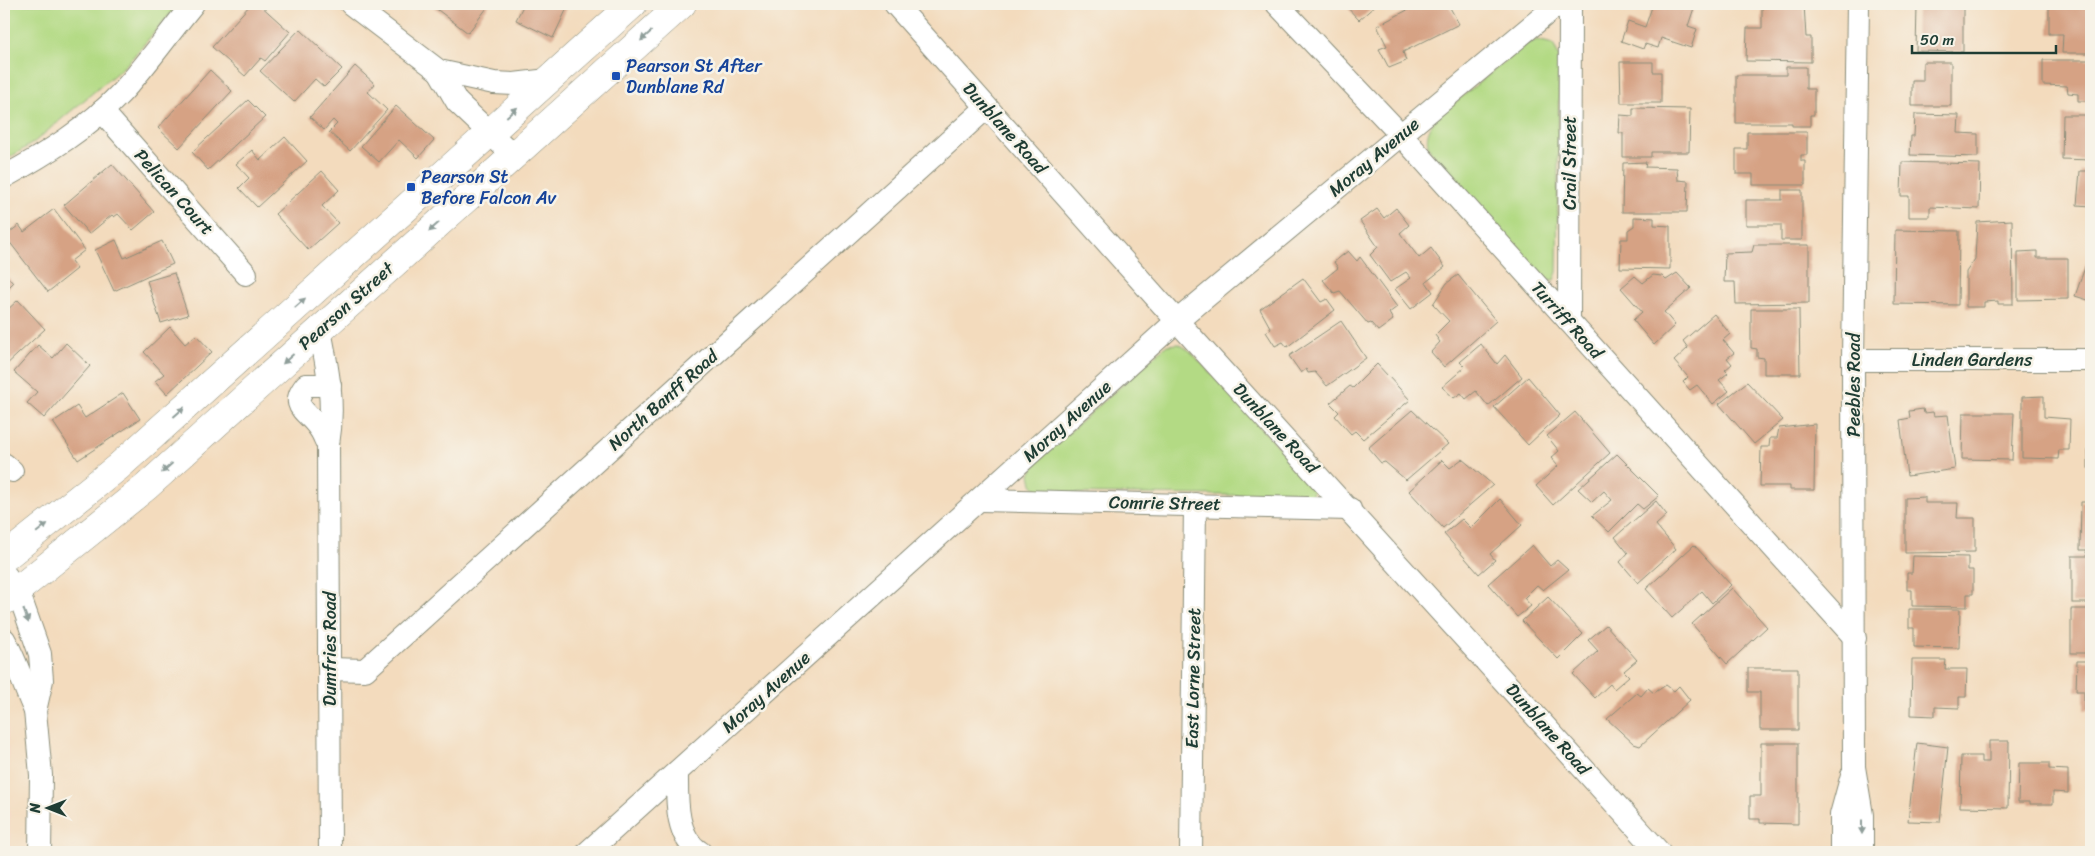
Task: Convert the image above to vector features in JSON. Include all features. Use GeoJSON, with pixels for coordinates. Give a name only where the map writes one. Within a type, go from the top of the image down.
{"type":"FeatureCollection","features":[{"type":"Feature","properties":{"kind":"main road","name":"Pearson Street"},"geometry":{"type":"LineString","coordinates":[[4,558],[118,467],[633,4]]}},
{"type":"Feature","properties":{"kind":"main road","name":"Pearson Street"},"geometry":{"type":"LineString","coordinates":[[8,588],[146,487],[682,4]]}},
{"type":"Feature","properties":{"kind":"street"},"geometry":{"type":"LineString","coordinates":[[4,177],[48,153],[102,111],[121,92],[193,4]]}},
{"type":"Feature","properties":{"kind":"street"},"geometry":{"type":"LineString","coordinates":[[350,4],[439,71],[457,102],[488,133],[514,155]]}},
{"type":"Feature","properties":{"kind":"street","name":"Dunblane Road"},"geometry":{"type":"LineString","coordinates":[[895,4],[986,108],[1659,852]]}},
{"type":"Feature","properties":{"kind":"street","name":"Turriff Road"},"geometry":{"type":"LineString","coordinates":[[1277,4],[1400,135],[1855,638]]}},
{"type":"Feature","properties":{"kind":"street","name":"Moray Avenue"},"geometry":{"type":"LineString","coordinates":[[588,852],[981,500],[1177,320],[1558,4]]}},
{"type":"Feature","properties":{"kind":"street","name":"Crail Street"},"geometry":{"type":"LineString","coordinates":[[1569,321],[1570,4]]}},
{"type":"Feature","properties":{"kind":"street","name":"Peebles Road"},"geometry":{"type":"LineString","coordinates":[[1858,4],[1854,360],[1854,767],[1862,815],[1862,852]]}},
{"type":"Feature","properties":{"kind":"street"},"geometry":{"type":"LineString","coordinates":[[439,71],[494,83],[514,84],[548,80]]}},
{"type":"Feature","properties":{"kind":"street","name":"North Banff Road"},"geometry":{"type":"LineString","coordinates":[[330,669],[365,670],[986,108]]}},
{"type":"Feature","properties":{"kind":"street","name":"Pelican Court"},"geometry":{"type":"LineString","coordinates":[[102,111],[246,274]]}},
{"type":"Feature","properties":{"kind":"street","name":"Dumfries Road"},"geometry":{"type":"LineString","coordinates":[[320,330],[330,385],[333,418],[328,446],[330,852]]}},
{"type":"Feature","properties":{"kind":"street","name":"Linden Gardens"},"geometry":{"type":"LineString","coordinates":[[1854,360],[2091,360]]}},
{"type":"Feature","properties":{"kind":"street","name":"Dumfries Road"},"geometry":{"type":"LineString","coordinates":[[328,446],[319,427],[302,411],[299,403],[300,393],[306,385],[330,385]]}},
{"type":"Feature","properties":{"kind":"street","name":"Comrie Street"},"geometry":{"type":"LineString","coordinates":[[981,500],[1350,509]]}},
{"type":"Feature","properties":{"kind":"street","name":"East Lorne Street"},"geometry":{"type":"LineString","coordinates":[[1191,852],[1195,504]]}},
{"type":"Feature","properties":{"kind":"street"},"geometry":{"type":"LineString","coordinates":[[8,588],[40,654],[42,680],[35,710],[41,775],[40,852]]}},
{"type":"Feature","properties":{"kind":"street"},"geometry":{"type":"LineString","coordinates":[[4,639],[16,659],[22,682],[35,710]]}},
{"type":"Feature","properties":{"kind":"street","name":"Peebles Road"},"geometry":{"type":"LineString","coordinates":[[1841,852],[1841,815],[1854,767]]}},
{"type":"Feature","properties":{"kind":"street"},"geometry":{"type":"LineString","coordinates":[[678,772],[677,806],[684,831],[694,848],[700,852]]}},
{"type":"Feature","properties":{"kind":"shaded area"},"geometry":{"type":"Polygon","coordinates":[[[4,686],[7,695],[10,852],[4,852],[4,686]]]}},
{"type":"Feature","properties":{"kind":"green space"},"geometry":{"type":"Polygon","coordinates":[[[4,4],[179,4],[126,65],[33,143],[4,161],[4,4]]]}},
{"type":"Feature","properties":{"kind":"green space"},"geometry":{"type":"Polygon","coordinates":[[[1537,40],[1553,44],[1559,57],[1557,272],[1554,280],[1545,279],[1431,152],[1427,139],[1429,130],[1436,118],[1526,44],[1537,40]]]}},
{"type":"Feature","properties":{"kind":"green space"},"geometry":{"type":"Polygon","coordinates":[[[1179,344],[1190,351],[1314,486],[1312,496],[1039,493],[1032,484],[1030,474],[1037,461],[1167,345],[1179,344]]]}},
{"type":"Feature","properties":{"kind":"building"},"geometry":{"type":"Polygon","coordinates":[[[251,4],[259,4],[290,32],[265,61],[261,58],[245,76],[212,47],[251,4]]]}},
{"type":"Feature","properties":{"kind":"building"},"geometry":{"type":"Polygon","coordinates":[[[430,4],[490,4],[468,33],[430,4]]]}},
{"type":"Feature","properties":{"kind":"building"},"geometry":{"type":"Polygon","coordinates":[[[524,4],[547,6],[548,4],[569,4],[553,38],[516,20],[524,4]]]}},
{"type":"Feature","properties":{"kind":"building"},"geometry":{"type":"Polygon","coordinates":[[[1344,4],[1377,4],[1359,20],[1344,4]]]}},
{"type":"Feature","properties":{"kind":"building"},"geometry":{"type":"Polygon","coordinates":[[[1414,4],[1448,4],[1459,24],[1403,52],[1406,61],[1389,68],[1379,49],[1387,46],[1377,26],[1415,6],[1414,4]]]}},
{"type":"Feature","properties":{"kind":"building"},"geometry":{"type":"Polygon","coordinates":[[[1653,4],[1695,5],[1688,26],[1697,29],[1691,48],[1661,38],[1658,48],[1645,44],[1643,49],[1621,41],[1628,21],[1645,27],[1653,4]]]}},
{"type":"Feature","properties":{"kind":"building"},"geometry":{"type":"Polygon","coordinates":[[[1762,4],[1804,4],[1806,37],[1811,37],[1811,62],[1746,61],[1747,28],[1762,28],[1762,4]]]}},
{"type":"Feature","properties":{"kind":"building"},"geometry":{"type":"Polygon","coordinates":[[[1917,5],[1963,6],[1963,52],[1916,51],[1917,5]]]}},
{"type":"Feature","properties":{"kind":"building"},"geometry":{"type":"Polygon","coordinates":[[[2049,6],[2091,6],[2091,53],[2062,53],[2063,34],[2049,34],[2049,6]]]}},
{"type":"Feature","properties":{"kind":"building"},"geometry":{"type":"Polygon","coordinates":[[[300,29],[342,69],[324,87],[315,79],[294,102],[260,71],[300,29]]]}},
{"type":"Feature","properties":{"kind":"building"},"geometry":{"type":"Polygon","coordinates":[[[2043,60],[2091,60],[2091,101],[2078,101],[2078,94],[2068,93],[2067,86],[2043,85],[2043,60]]]}},
{"type":"Feature","properties":{"kind":"building"},"geometry":{"type":"Polygon","coordinates":[[[1620,62],[1653,62],[1653,72],[1661,72],[1661,103],[1621,103],[1620,62]]]}},
{"type":"Feature","properties":{"kind":"building"},"geometry":{"type":"Polygon","coordinates":[[[1923,62],[1951,62],[1951,106],[1912,106],[1912,81],[1923,81],[1923,62]]]}},
{"type":"Feature","properties":{"kind":"building"},"geometry":{"type":"Polygon","coordinates":[[[355,66],[375,84],[368,92],[387,110],[350,151],[329,132],[337,124],[333,120],[324,130],[310,117],[355,66]]]}},
{"type":"Feature","properties":{"kind":"building"},"geometry":{"type":"Polygon","coordinates":[[[1786,67],[1806,67],[1806,89],[1814,89],[1814,115],[1810,115],[1810,126],[1792,126],[1792,123],[1736,123],[1736,75],[1786,75],[1786,67]]]}},
{"type":"Feature","properties":{"kind":"building"},"geometry":{"type":"Polygon","coordinates":[[[210,70],[232,91],[179,148],[158,128],[210,70]]]}},
{"type":"Feature","properties":{"kind":"building"},"geometry":{"type":"Polygon","coordinates":[[[248,100],[265,117],[208,170],[192,152],[248,100]]]}},
{"type":"Feature","properties":{"kind":"building"},"geometry":{"type":"Polygon","coordinates":[[[396,106],[434,140],[418,158],[399,140],[379,162],[361,146],[396,106]]]}},
{"type":"Feature","properties":{"kind":"building"},"geometry":{"type":"Polygon","coordinates":[[[1633,108],[1690,109],[1689,152],[1651,152],[1651,157],[1623,157],[1623,133],[1619,133],[1620,115],[1633,116],[1633,108]]]}},
{"type":"Feature","properties":{"kind":"building"},"geometry":{"type":"Polygon","coordinates":[[[1915,114],[1959,115],[1958,133],[1978,134],[1978,157],[1910,155],[1911,136],[1914,136],[1915,114]]]}},
{"type":"Feature","properties":{"kind":"building"},"geometry":{"type":"Polygon","coordinates":[[[2063,115],[2091,115],[2091,160],[2062,159],[2063,115]]]}},
{"type":"Feature","properties":{"kind":"building"},"geometry":{"type":"Polygon","coordinates":[[[1747,132],[1807,132],[1807,155],[1801,155],[1801,161],[1805,161],[1805,185],[1753,185],[1753,174],[1736,174],[1736,149],[1747,149],[1747,132]]]}},
{"type":"Feature","properties":{"kind":"building"},"geometry":{"type":"Polygon","coordinates":[[[285,137],[307,161],[257,207],[239,188],[249,178],[236,164],[252,150],[260,160],[285,137]]]}},
{"type":"Feature","properties":{"kind":"building"},"geometry":{"type":"Polygon","coordinates":[[[1646,162],[1645,167],[1677,168],[1678,180],[1688,181],[1687,212],[1622,212],[1623,163],[1646,162]]]}},
{"type":"Feature","properties":{"kind":"building"},"geometry":{"type":"Polygon","coordinates":[[[1902,162],[1980,164],[1979,209],[1930,207],[1930,217],[1909,217],[1909,196],[1901,196],[1902,162]]]}},
{"type":"Feature","properties":{"kind":"building"},"geometry":{"type":"Polygon","coordinates":[[[112,164],[154,212],[133,230],[118,214],[114,217],[112,215],[89,234],[64,205],[112,164]]]}},
{"type":"Feature","properties":{"kind":"building"},"geometry":{"type":"Polygon","coordinates":[[[322,171],[339,190],[322,206],[338,223],[308,250],[275,214],[322,171]]]}},
{"type":"Feature","properties":{"kind":"building"},"geometry":{"type":"Polygon","coordinates":[[[2080,171],[2091,171],[2091,206],[2077,205],[2080,171]]]}},
{"type":"Feature","properties":{"kind":"building"},"geometry":{"type":"Polygon","coordinates":[[[1782,190],[1802,190],[1802,240],[1781,240],[1781,225],[1746,225],[1746,200],[1782,200],[1782,190]]]}},
{"type":"Feature","properties":{"kind":"building"},"geometry":{"type":"Polygon","coordinates":[[[1396,208],[1409,225],[1400,233],[1419,258],[1431,248],[1445,267],[1426,282],[1433,292],[1411,309],[1395,289],[1411,278],[1406,272],[1390,282],[1370,255],[1378,247],[1360,221],[1377,209],[1384,218],[1396,208]]]}},
{"type":"Feature","properties":{"kind":"building"},"geometry":{"type":"Polygon","coordinates":[[[54,209],[85,250],[71,261],[77,269],[48,292],[5,236],[19,225],[24,232],[54,209]]]}},
{"type":"Feature","properties":{"kind":"building"},"geometry":{"type":"Polygon","coordinates":[[[1634,217],[1654,218],[1654,225],[1670,226],[1670,269],[1620,268],[1621,239],[1628,239],[1628,230],[1634,226],[1634,217]]]}},
{"type":"Feature","properties":{"kind":"building"},"geometry":{"type":"Polygon","coordinates":[[[2012,220],[2013,304],[1998,304],[1998,301],[1984,302],[1984,307],[1966,307],[1966,272],[1975,259],[1977,222],[2012,220]]]}},
{"type":"Feature","properties":{"kind":"building"},"geometry":{"type":"Polygon","coordinates":[[[1895,230],[1959,231],[1958,305],[1894,304],[1895,230]]]}},
{"type":"Feature","properties":{"kind":"building"},"geometry":{"type":"Polygon","coordinates":[[[116,240],[124,258],[162,241],[173,264],[114,291],[95,250],[116,240]]]}},
{"type":"Feature","properties":{"kind":"building"},"geometry":{"type":"Polygon","coordinates":[[[1754,245],[1809,245],[1809,303],[1736,304],[1735,282],[1724,282],[1725,253],[1752,252],[1754,245]]]}},
{"type":"Feature","properties":{"kind":"building"},"geometry":{"type":"Polygon","coordinates":[[[2091,250],[2091,301],[2075,296],[2091,250]]]}},
{"type":"Feature","properties":{"kind":"building"},"geometry":{"type":"Polygon","coordinates":[[[1348,251],[1357,261],[1360,257],[1397,307],[1389,313],[1393,320],[1378,331],[1371,323],[1368,324],[1340,291],[1334,293],[1323,280],[1338,268],[1334,262],[1348,251]]]}},
{"type":"Feature","properties":{"kind":"building"},"geometry":{"type":"Polygon","coordinates":[[[2037,251],[2037,258],[2068,258],[2068,299],[2018,300],[2018,252],[2037,251]]]}},
{"type":"Feature","properties":{"kind":"building"},"geometry":{"type":"Polygon","coordinates":[[[4,273],[13,283],[4,292],[4,273]]]}},
{"type":"Feature","properties":{"kind":"building"},"geometry":{"type":"Polygon","coordinates":[[[174,273],[188,315],[161,323],[147,281],[174,273]]]}},
{"type":"Feature","properties":{"kind":"building"},"geometry":{"type":"Polygon","coordinates":[[[1677,273],[1691,288],[1664,312],[1675,325],[1654,345],[1633,320],[1642,312],[1621,288],[1635,276],[1643,283],[1653,275],[1662,276],[1666,280],[1677,273]]]}},
{"type":"Feature","properties":{"kind":"building"},"geometry":{"type":"Polygon","coordinates":[[[1458,275],[1496,321],[1444,367],[1431,352],[1440,342],[1435,335],[1449,321],[1433,304],[1447,283],[1458,275]]]}},
{"type":"Feature","properties":{"kind":"building"},"geometry":{"type":"Polygon","coordinates":[[[1303,278],[1321,302],[1327,299],[1335,310],[1287,347],[1283,342],[1275,346],[1266,332],[1271,329],[1260,309],[1303,278]]]}},
{"type":"Feature","properties":{"kind":"building"},"geometry":{"type":"Polygon","coordinates":[[[18,300],[45,329],[4,367],[4,313],[18,300]]]}},
{"type":"Feature","properties":{"kind":"building"},"geometry":{"type":"Polygon","coordinates":[[[1751,309],[1799,309],[1800,374],[1764,374],[1764,358],[1757,357],[1757,349],[1751,348],[1751,309]]]}},
{"type":"Feature","properties":{"kind":"building"},"geometry":{"type":"Polygon","coordinates":[[[1714,314],[1730,334],[1723,340],[1734,353],[1727,358],[1732,364],[1725,370],[1728,373],[1719,380],[1729,391],[1713,404],[1697,385],[1690,390],[1683,382],[1688,377],[1674,361],[1688,348],[1683,341],[1714,314]]]}},
{"type":"Feature","properties":{"kind":"building"},"geometry":{"type":"Polygon","coordinates":[[[1341,321],[1366,358],[1327,386],[1315,372],[1308,373],[1306,369],[1301,373],[1289,356],[1341,321]]]}},
{"type":"Feature","properties":{"kind":"building"},"geometry":{"type":"Polygon","coordinates":[[[170,327],[185,344],[196,335],[212,352],[167,394],[155,381],[164,374],[144,352],[170,327]]]}},
{"type":"Feature","properties":{"kind":"building"},"geometry":{"type":"Polygon","coordinates":[[[66,343],[90,366],[44,418],[27,403],[37,392],[14,372],[38,345],[53,358],[66,343]]]}},
{"type":"Feature","properties":{"kind":"building"},"geometry":{"type":"Polygon","coordinates":[[[1481,344],[1497,364],[1505,355],[1522,377],[1488,406],[1476,391],[1466,399],[1461,393],[1454,398],[1442,387],[1465,367],[1460,362],[1481,344]]]}},
{"type":"Feature","properties":{"kind":"building"},"geometry":{"type":"Polygon","coordinates":[[[1377,364],[1410,400],[1363,439],[1355,431],[1351,434],[1335,416],[1339,412],[1330,403],[1350,386],[1353,388],[1377,364]]]}},
{"type":"Feature","properties":{"kind":"building"},"geometry":{"type":"Polygon","coordinates":[[[1528,377],[1560,415],[1528,445],[1494,407],[1528,377]]]}},
{"type":"Feature","properties":{"kind":"building"},"geometry":{"type":"Polygon","coordinates":[[[1747,382],[1783,420],[1754,444],[1719,404],[1747,382]]]}},
{"type":"Feature","properties":{"kind":"building"},"geometry":{"type":"Polygon","coordinates":[[[123,393],[140,419],[78,460],[53,422],[77,406],[85,418],[123,393]]]}},
{"type":"Feature","properties":{"kind":"building"},"geometry":{"type":"Polygon","coordinates":[[[2044,396],[2044,417],[2070,419],[2069,450],[2059,450],[2058,459],[2022,458],[2022,397],[2044,396]]]}},
{"type":"Feature","properties":{"kind":"building"},"geometry":{"type":"Polygon","coordinates":[[[1923,409],[1924,413],[1933,412],[1934,416],[1948,415],[1955,469],[1907,476],[1900,420],[1910,418],[1909,411],[1923,409]]]}},
{"type":"Feature","properties":{"kind":"building"},"geometry":{"type":"Polygon","coordinates":[[[1412,410],[1448,444],[1406,480],[1385,462],[1381,463],[1368,448],[1412,410]]]}},
{"type":"Feature","properties":{"kind":"building"},"geometry":{"type":"Polygon","coordinates":[[[1575,412],[1610,453],[1553,505],[1536,486],[1558,466],[1551,458],[1559,451],[1547,436],[1575,412]]]}},
{"type":"Feature","properties":{"kind":"building"},"geometry":{"type":"Polygon","coordinates":[[[2088,412],[2091,412],[2091,468],[2088,468],[2088,412]]]}},
{"type":"Feature","properties":{"kind":"building"},"geometry":{"type":"Polygon","coordinates":[[[1963,413],[2014,413],[2012,460],[1962,459],[1963,413]]]}},
{"type":"Feature","properties":{"kind":"building"},"geometry":{"type":"Polygon","coordinates":[[[1815,424],[1814,490],[1790,490],[1790,486],[1760,486],[1761,447],[1769,447],[1770,438],[1777,438],[1779,428],[1815,424]]]}},
{"type":"Feature","properties":{"kind":"building"},"geometry":{"type":"Polygon","coordinates":[[[1617,454],[1659,496],[1643,509],[1637,504],[1609,532],[1592,516],[1612,500],[1604,491],[1592,502],[1578,489],[1617,454]]]}},
{"type":"Feature","properties":{"kind":"building"},"geometry":{"type":"Polygon","coordinates":[[[1462,459],[1493,485],[1443,528],[1409,491],[1442,460],[1450,468],[1462,459]]]}},
{"type":"Feature","properties":{"kind":"building"},"geometry":{"type":"Polygon","coordinates":[[[1925,497],[1925,503],[1958,503],[1957,518],[1975,518],[1975,552],[1905,553],[1905,498],[1925,497]]]}},
{"type":"Feature","properties":{"kind":"building"},"geometry":{"type":"Polygon","coordinates":[[[1500,499],[1522,525],[1490,554],[1495,560],[1479,574],[1444,534],[1462,519],[1471,528],[1500,499]]]}},
{"type":"Feature","properties":{"kind":"building"},"geometry":{"type":"Polygon","coordinates":[[[1656,501],[1667,515],[1656,525],[1676,549],[1638,583],[1620,562],[1628,553],[1615,537],[1656,501]]]}},
{"type":"Feature","properties":{"kind":"building"},"geometry":{"type":"Polygon","coordinates":[[[2081,502],[2091,502],[2091,553],[2086,553],[2087,550],[2080,550],[2081,502]]]}},
{"type":"Feature","properties":{"kind":"building"},"geometry":{"type":"Polygon","coordinates":[[[1532,545],[1550,566],[1557,560],[1568,570],[1543,590],[1537,585],[1524,598],[1531,606],[1517,617],[1488,584],[1532,545]]]}},
{"type":"Feature","properties":{"kind":"building"},"geometry":{"type":"Polygon","coordinates":[[[1694,545],[1731,585],[1712,603],[1702,591],[1672,618],[1646,589],[1694,545]]]}},
{"type":"Feature","properties":{"kind":"building"},"geometry":{"type":"Polygon","coordinates":[[[1913,556],[1968,557],[1968,570],[1973,570],[1973,594],[1967,594],[1967,607],[1912,606],[1912,590],[1907,590],[1907,573],[1912,573],[1913,556]]]}},
{"type":"Feature","properties":{"kind":"building"},"geometry":{"type":"Polygon","coordinates":[[[2072,556],[2091,556],[2091,603],[2072,603],[2072,556]]]}},
{"type":"Feature","properties":{"kind":"building"},"geometry":{"type":"Polygon","coordinates":[[[1732,588],[1767,627],[1727,664],[1692,624],[1732,588]]]}},
{"type":"Feature","properties":{"kind":"building"},"geometry":{"type":"Polygon","coordinates":[[[1548,597],[1583,634],[1558,659],[1522,621],[1548,597]]]}},
{"type":"Feature","properties":{"kind":"building"},"geometry":{"type":"Polygon","coordinates":[[[1909,609],[1960,609],[1959,648],[1914,647],[1914,628],[1909,628],[1909,609]]]}},
{"type":"Feature","properties":{"kind":"building"},"geometry":{"type":"Polygon","coordinates":[[[2071,609],[2091,609],[2091,653],[2071,653],[2071,609]]]}},
{"type":"Feature","properties":{"kind":"building"},"geometry":{"type":"Polygon","coordinates":[[[1606,625],[1637,660],[1624,671],[1629,676],[1614,689],[1610,684],[1595,698],[1573,674],[1598,651],[1588,640],[1606,625]]]}},
{"type":"Feature","properties":{"kind":"building"},"geometry":{"type":"Polygon","coordinates":[[[1912,660],[1946,660],[1945,669],[1967,669],[1966,697],[1959,697],[1959,708],[1935,707],[1935,716],[1911,715],[1912,660]]]}},
{"type":"Feature","properties":{"kind":"building"},"geometry":{"type":"Polygon","coordinates":[[[2077,661],[2091,661],[2091,710],[2084,710],[2084,691],[2076,691],[2077,661]]]}},
{"type":"Feature","properties":{"kind":"building"},"geometry":{"type":"Polygon","coordinates":[[[1748,668],[1798,668],[1798,730],[1760,730],[1760,692],[1748,692],[1748,668]]]}},
{"type":"Feature","properties":{"kind":"building"},"geometry":{"type":"Polygon","coordinates":[[[1666,685],[1674,691],[1679,686],[1690,700],[1640,746],[1634,744],[1607,719],[1637,693],[1641,696],[1648,688],[1654,693],[1666,685]]]}},
{"type":"Feature","properties":{"kind":"building"},"geometry":{"type":"Polygon","coordinates":[[[1989,741],[2009,741],[2008,808],[1960,807],[1961,756],[1981,756],[1981,762],[1989,762],[1989,741]]]}},
{"type":"Feature","properties":{"kind":"building"},"geometry":{"type":"Polygon","coordinates":[[[1761,743],[1798,743],[1798,824],[1760,823],[1760,819],[1750,819],[1750,796],[1761,796],[1761,743]]]}},
{"type":"Feature","properties":{"kind":"building"},"geometry":{"type":"Polygon","coordinates":[[[1917,743],[1948,747],[1940,822],[1908,821],[1917,743]]]}},
{"type":"Feature","properties":{"kind":"building"},"geometry":{"type":"Polygon","coordinates":[[[2019,763],[2049,763],[2049,769],[2068,770],[2068,793],[2053,792],[2053,804],[2018,802],[2019,763]]]}},
{"type":"Feature","properties":{"kind":"place","name":"Pearson St After Dunblane Rd"},"geometry":{"type":"Point","coordinates":[616,76]}},
{"type":"Feature","properties":{"kind":"place","name":"Pearson St Before Falcon Av"},"geometry":{"type":"Point","coordinates":[411,187]}}]}
